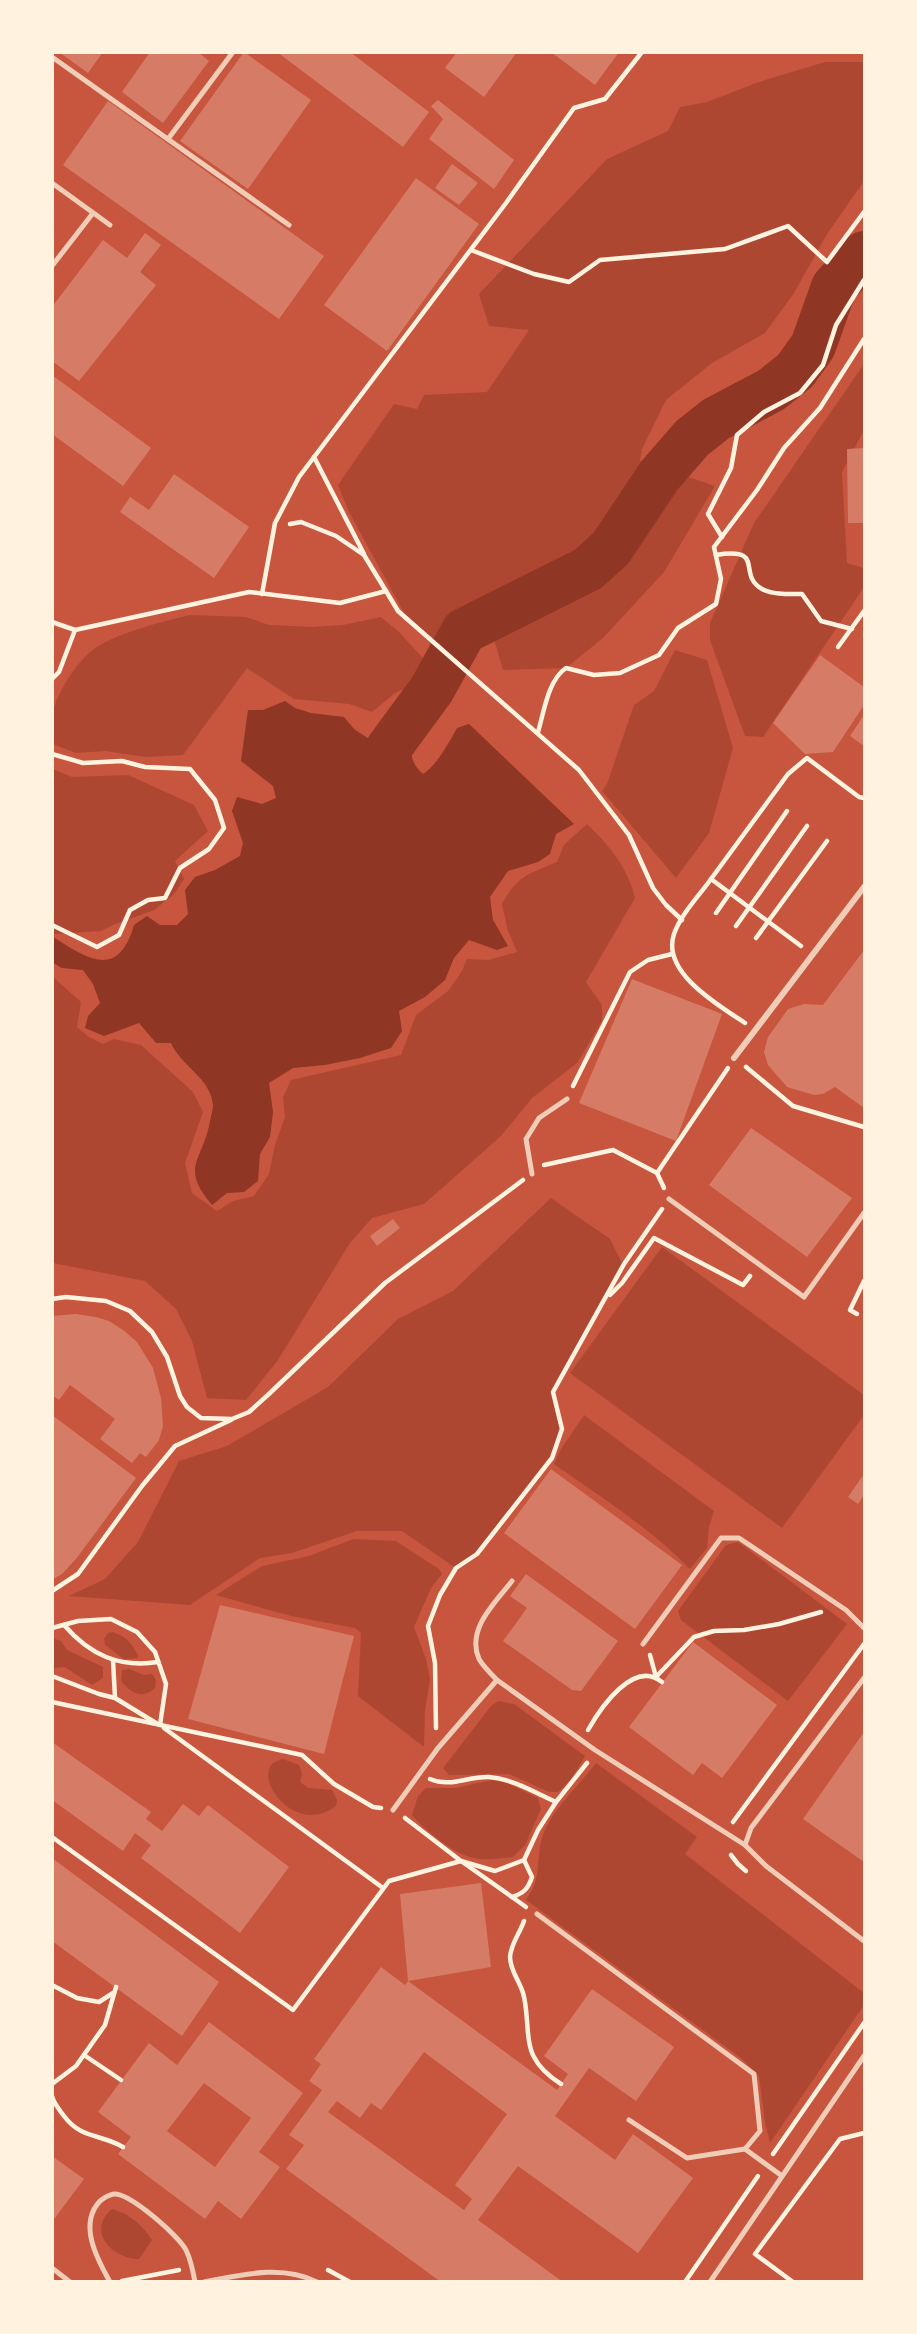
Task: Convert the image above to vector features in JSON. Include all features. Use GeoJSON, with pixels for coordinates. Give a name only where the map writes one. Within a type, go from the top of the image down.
{"type":"FeatureCollection","features":[{"type":"Feature","properties":{"kind":"street"},"geometry":{"type":"LineString","coordinates":[[734,1058],[864,887]]}},
{"type":"Feature","properties":{"kind":"lane"},"geometry":{"type":"LineString","coordinates":[[168,139],[233,52]]}},
{"type":"Feature","properties":{"kind":"lane"},"geometry":{"type":"LineString","coordinates":[[52,57],[289,225]]}},
{"type":"Feature","properties":{"kind":"lane"},"geometry":{"type":"LineString","coordinates":[[52,183],[110,225]]}},
{"type":"Feature","properties":{"kind":"lane"},"geometry":{"type":"LineString","coordinates":[[52,266],[93,213]]}},
{"type":"Feature","properties":{"kind":"lane"},"geometry":{"type":"LineString","coordinates":[[532,1174],[526,1139],[539,1118],[567,1099]]}},
{"type":"Feature","properties":{"kind":"lane"},"geometry":{"type":"LineString","coordinates":[[669,1199],[804,1297],[864,1213]]}},
{"type":"Feature","properties":{"kind":"lane"},"geometry":{"type":"LineString","coordinates":[[643,1644],[721,1538],[739,1538],[846,1610],[864,1628]]}},
{"type":"Feature","properties":{"kind":"lane"},"geometry":{"type":"LineString","coordinates":[[512,1581],[478,1626],[475,1640],[480,1659],[497,1680],[595,1750],[745,1845],[766,1866],[864,1941]]}},
{"type":"Feature","properties":{"kind":"lane"},"geometry":{"type":"LineString","coordinates":[[745,1845],[751,1828],[864,1678]]}},
{"type":"Feature","properties":{"kind":"lane"},"geometry":{"type":"LineString","coordinates":[[393,1810],[419,1774],[497,1680]]}},
{"type":"Feature","properties":{"kind":"lane"},"geometry":{"type":"LineString","coordinates":[[537,1914],[754,2074],[760,2131],[745,2149],[687,2158],[629,2120]]}},
{"type":"Feature","properties":{"kind":"lane"},"geometry":{"type":"LineString","coordinates":[[710,2281],[864,2056]]}},
{"type":"Feature","properties":{"kind":"lane"},"geometry":{"type":"LineString","coordinates":[[745,2149],[782,2176]]}},
{"type":"Feature","properties":{"kind":"lane"},"geometry":{"type":"LineString","coordinates":[[110,2281],[96,2259],[90,2221],[94,2208],[106,2196],[117,2194],[127,2197],[176,2235],[186,2250],[195,2281]]}},
{"type":"Feature","properties":{"kind":"lane"},"geometry":{"type":"LineString","coordinates":[[52,2268],[70,2281]]}},
{"type":"Feature","properties":{"kind":"lane"},"geometry":{"type":"LineString","coordinates":[[204,2281],[284,2272],[317,2281]]}},
{"type":"Feature","properties":{"kind":"path"},"geometry":{"type":"LineString","coordinates":[[262,594],[275,523],[299,477],[471,250],[574,108],[606,99],[642,52]]}},
{"type":"Feature","properties":{"kind":"path"},"geometry":{"type":"LineString","coordinates":[[471,250],[534,274],[569,282],[600,260],[725,249],[788,226],[828,262],[864,212]]}},
{"type":"Feature","properties":{"kind":"path"},"geometry":{"type":"LineString","coordinates":[[722,537],[708,514],[731,468],[737,435],[764,412],[800,393],[822,365],[836,325],[864,280]]}},
{"type":"Feature","properties":{"kind":"path"},"geometry":{"type":"LineString","coordinates":[[538,732],[551,684],[558,673],[566,668],[594,674],[620,673],[659,654],[678,628],[716,604],[720,579],[714,547],[784,449],[820,408],[864,339]]}},
{"type":"Feature","properties":{"kind":"path"},"geometry":{"type":"LineString","coordinates":[[314,457],[364,555],[398,611],[579,769],[629,835],[653,887],[666,905],[682,920]]}},
{"type":"Feature","properties":{"kind":"path"},"geometry":{"type":"LineString","coordinates":[[290,524],[301,522],[336,536],[364,555]]}},
{"type":"Feature","properties":{"kind":"path"},"geometry":{"type":"LineString","coordinates":[[716,555],[737,552],[744,556],[750,565],[753,580],[763,589],[802,594],[821,621],[852,629]]}},
{"type":"Feature","properties":{"kind":"path"},"geometry":{"type":"LineString","coordinates":[[52,622],[75,630],[248,592],[340,603],[386,591]]}},
{"type":"Feature","properties":{"kind":"path"},"geometry":{"type":"LineString","coordinates":[[838,647],[864,611]]}},
{"type":"Feature","properties":{"kind":"path"},"geometry":{"type":"LineString","coordinates":[[52,679],[59,672],[75,630]]}},
{"type":"Feature","properties":{"kind":"path"},"geometry":{"type":"LineString","coordinates":[[52,754],[83,763],[122,761],[145,767],[190,769],[215,800],[224,828],[209,849],[180,868],[164,898],[148,900],[130,910],[120,935],[97,947],[52,925]]}},
{"type":"Feature","properties":{"kind":"path"},"geometry":{"type":"LineString","coordinates":[[756,1030],[690,983],[672,954],[674,934],[788,774],[807,758],[864,798]]}},
{"type":"Feature","properties":{"kind":"path"},"geometry":{"type":"LineString","coordinates":[[716,913],[787,811]]}},
{"type":"Feature","properties":{"kind":"path"},"geometry":{"type":"LineString","coordinates":[[736,926],[807,826]]}},
{"type":"Feature","properties":{"kind":"path"},"geometry":{"type":"LineString","coordinates":[[756,938],[827,841]]}},
{"type":"Feature","properties":{"kind":"path"},"geometry":{"type":"LineString","coordinates":[[711,879],[813,955]]}},
{"type":"Feature","properties":{"kind":"path"},"geometry":{"type":"LineString","coordinates":[[567,1099],[630,972],[648,960],[672,954]]}},
{"type":"Feature","properties":{"kind":"path"},"geometry":{"type":"LineString","coordinates":[[52,1591],[78,1574],[142,1486],[175,1446],[249,1412],[385,1283],[545,1164],[613,1150],[657,1173],[734,1058],[793,1106],[864,1127]]}},
{"type":"Feature","properties":{"kind":"path"},"geometry":{"type":"LineString","coordinates":[[435,1710],[435,1663],[428,1626],[440,1595],[456,1568],[477,1554],[552,1458],[562,1429],[553,1392],[624,1264],[669,1199]]}},
{"type":"Feature","properties":{"kind":"path"},"geometry":{"type":"LineString","coordinates":[[605,1300],[622,1283],[654,1238],[743,1285],[750,1276]]}},
{"type":"Feature","properties":{"kind":"path"},"geometry":{"type":"LineString","coordinates":[[857,1314],[850,1310],[864,1281]]}},
{"type":"Feature","properties":{"kind":"path"},"geometry":{"type":"LineString","coordinates":[[52,1299],[66,1297],[106,1301],[130,1311],[152,1332],[167,1357],[180,1396],[187,1407],[201,1418],[232,1419]]}},
{"type":"Feature","properties":{"kind":"path"},"geometry":{"type":"LineString","coordinates":[[582,1741],[619,1688],[639,1676],[656,1677],[694,1637],[714,1631],[744,1630],[779,1624],[814,1613],[846,1610]]}},
{"type":"Feature","properties":{"kind":"path"},"geometry":{"type":"LineString","coordinates":[[52,1628],[78,1621],[111,1619],[137,1632],[155,1652],[166,1684],[160,1725]]}},
{"type":"Feature","properties":{"kind":"path"},"geometry":{"type":"LineString","coordinates":[[64,1625],[95,1652],[120,1663],[138,1665],[158,1662]]}},
{"type":"Feature","properties":{"kind":"path"},"geometry":{"type":"LineString","coordinates":[[643,1644],[650,1655],[656,1677],[662,1682]]}},
{"type":"Feature","properties":{"kind":"path"},"geometry":{"type":"LineString","coordinates":[[728,1829],[864,1644]]}},
{"type":"Feature","properties":{"kind":"path"},"geometry":{"type":"LineString","coordinates":[[113,1659],[115,1698]]}},
{"type":"Feature","properties":{"kind":"path"},"geometry":{"type":"LineString","coordinates":[[52,1675],[115,1698],[160,1725],[383,1888]]}},
{"type":"Feature","properties":{"kind":"path"},"geometry":{"type":"LineString","coordinates":[[52,1702],[302,1755],[334,1784],[373,1807],[393,1810],[537,1914]]}},
{"type":"Feature","properties":{"kind":"path"},"geometry":{"type":"LineString","coordinates":[[52,1837],[293,2010],[389,1881],[461,1861],[495,1871],[524,1860],[555,1802],[577,1778],[595,1750]]}},
{"type":"Feature","properties":{"kind":"path"},"geometry":{"type":"LineString","coordinates":[[419,1774],[443,1784],[486,1777],[509,1780],[555,1802]]}},
{"type":"Feature","properties":{"kind":"path"},"geometry":{"type":"LineString","coordinates":[[512,1898],[524,1893],[532,1877],[524,1860]]}},
{"type":"Feature","properties":{"kind":"path"},"geometry":{"type":"LineString","coordinates":[[525,1906],[523,1921],[512,1944],[512,1970],[528,2012],[533,2056],[546,2074],[561,2084]]}},
{"type":"Feature","properties":{"kind":"path"},"geometry":{"type":"LineString","coordinates":[[52,1986],[77,1998],[99,2002],[115,1990],[105,2025],[76,2066],[52,2084]]}},
{"type":"Feature","properties":{"kind":"path"},"geometry":{"type":"LineString","coordinates":[[685,2281],[864,2023]]}},
{"type":"Feature","properties":{"kind":"path"},"geometry":{"type":"LineString","coordinates":[[84,2054],[121,2080]]}},
{"type":"Feature","properties":{"kind":"path"},"geometry":{"type":"LineString","coordinates":[[52,2096],[71,2126],[89,2136],[123,2147]]}},
{"type":"Feature","properties":{"kind":"path"},"geometry":{"type":"LineString","coordinates":[[793,2281],[755,2254],[840,2139],[864,2133]]}},
{"type":"Feature","properties":{"kind":"shaded area"},"geometry":{"type":"Polygon","coordinates":[[[825,62],[864,62],[864,181],[827,234],[794,293],[765,333],[712,363],[666,400],[642,449],[640,461],[715,486],[664,572],[603,638],[566,668],[503,670],[488,619],[433,647],[403,611],[348,510],[338,485],[394,404],[417,409],[424,395],[487,392],[529,330],[489,326],[479,294],[607,159],[668,131],[680,107],[707,102],[759,82],[825,62]]]}},
{"type":"Feature","properties":{"kind":"shaded area"},"geometry":{"type":"Polygon","coordinates":[[[864,364],[864,430],[842,472],[847,563],[864,568],[864,587],[763,737],[745,736],[710,640],[710,623],[754,523],[864,364]]]}},
{"type":"Feature","properties":{"kind":"shaded area"},"geometry":{"type":"Polygon","coordinates":[[[190,615],[246,617],[269,625],[312,627],[343,625],[381,617],[400,633],[429,665],[415,684],[395,693],[372,712],[349,704],[294,699],[247,668],[183,755],[146,757],[105,751],[76,753],[55,745],[52,725],[57,699],[66,682],[89,653],[123,634],[190,615]]]}},
{"type":"Feature","properties":{"kind":"shaded area"},"geometry":{"type":"Polygon","coordinates":[[[675,650],[707,660],[733,748],[709,833],[676,878],[602,791],[607,784],[634,705],[654,691],[675,650]]]}},
{"type":"Feature","properties":{"kind":"shaded area"},"geometry":{"type":"Polygon","coordinates":[[[420,697],[431,699],[417,727],[411,747],[415,765],[423,774],[437,760],[457,728],[469,724],[574,824],[556,834],[550,854],[538,862],[508,871],[490,897],[493,920],[508,946],[497,950],[469,940],[454,958],[445,980],[425,997],[399,1011],[402,1031],[391,1048],[360,1058],[293,1068],[269,1083],[273,1112],[270,1137],[260,1154],[258,1181],[244,1192],[227,1193],[212,1205],[202,1192],[195,1172],[213,1109],[207,1087],[171,1043],[156,1043],[139,1023],[104,1036],[85,1028],[88,1016],[100,1003],[93,984],[83,970],[62,968],[53,963],[53,937],[90,957],[111,959],[120,953],[134,925],[147,916],[160,925],[177,925],[188,914],[185,890],[195,877],[215,870],[240,856],[243,843],[232,811],[237,797],[262,804],[276,798],[273,786],[241,761],[248,710],[263,710],[285,701],[295,708],[311,713],[344,717],[354,729],[369,739],[378,737],[388,722],[420,697]]]}},
{"type":"Feature","properties":{"kind":"shaded area"},"geometry":{"type":"Polygon","coordinates":[[[53,769],[72,777],[128,775],[194,805],[208,831],[175,861],[184,879],[174,894],[154,910],[101,931],[53,934],[53,769]]]}},
{"type":"Feature","properties":{"kind":"shaded area"},"geometry":{"type":"Polygon","coordinates":[[[587,824],[617,858],[628,877],[635,898],[586,982],[602,1005],[602,1021],[577,1063],[532,1098],[501,1136],[424,1204],[372,1218],[350,1243],[278,1360],[246,1400],[207,1398],[192,1341],[176,1309],[145,1281],[53,1263],[53,977],[81,1002],[77,1027],[89,1037],[103,1044],[114,1039],[141,1045],[193,1092],[203,1112],[185,1163],[192,1193],[217,1211],[233,1201],[254,1196],[269,1174],[285,1117],[283,1097],[291,1080],[401,1055],[416,1015],[448,991],[467,959],[488,960],[517,952],[508,931],[502,904],[519,881],[557,862],[564,845],[587,824]]]}},
{"type":"Feature","properties":{"kind":"shaded area"},"geometry":{"type":"Polygon","coordinates":[[[551,1198],[610,1239],[623,1265],[553,1392],[562,1429],[552,1458],[474,1558],[456,1568],[402,1531],[357,1531],[292,1553],[260,1558],[190,1605],[69,1596],[105,1579],[138,1542],[179,1461],[227,1446],[328,1387],[398,1319],[453,1291],[551,1198]]]}},
{"type":"Feature","properties":{"kind":"shaded area"},"geometry":{"type":"Polygon","coordinates":[[[662,1247],[864,1395],[864,1415],[782,1528],[570,1373],[662,1247]]]}},
{"type":"Feature","properties":{"kind":"shaded area"},"geometry":{"type":"Polygon","coordinates":[[[584,1415],[714,1511],[707,1548],[690,1569],[642,1526],[554,1464],[584,1415]]]}},
{"type":"Feature","properties":{"kind":"shaded area"},"geometry":{"type":"Polygon","coordinates":[[[353,1539],[396,1541],[439,1569],[442,1574],[431,1588],[414,1627],[430,1679],[425,1710],[424,1747],[358,1696],[361,1633],[355,1628],[291,1616],[216,1595],[262,1566],[309,1556],[353,1539]]]}},
{"type":"Feature","properties":{"kind":"shaded area"},"geometry":{"type":"Polygon","coordinates":[[[738,1542],[847,1624],[788,1701],[681,1620],[678,1611],[726,1545],[738,1542]]]}},
{"type":"Feature","properties":{"kind":"shaded area"},"geometry":{"type":"Polygon","coordinates":[[[113,1632],[128,1641],[138,1658],[124,1659],[105,1645],[104,1639],[108,1633],[113,1632]]]}},
{"type":"Feature","properties":{"kind":"shaded area"},"geometry":{"type":"Polygon","coordinates":[[[52,1638],[61,1641],[67,1650],[103,1667],[103,1678],[92,1685],[65,1667],[53,1668],[52,1638]]]}},
{"type":"Feature","properties":{"kind":"shaded area"},"geometry":{"type":"Polygon","coordinates":[[[129,1669],[144,1675],[152,1674],[156,1680],[155,1688],[146,1694],[137,1694],[129,1689],[121,1681],[122,1670],[129,1669]]]}},
{"type":"Feature","properties":{"kind":"shaded area"},"geometry":{"type":"Polygon","coordinates":[[[498,1701],[514,1704],[585,1756],[571,1780],[558,1792],[549,1792],[509,1774],[449,1775],[443,1768],[491,1706],[498,1701]]]}},
{"type":"Feature","properties":{"kind":"shaded area"},"geometry":{"type":"Polygon","coordinates":[[[283,1759],[299,1765],[302,1774],[300,1782],[308,1788],[332,1790],[337,1800],[336,1806],[319,1814],[304,1814],[289,1808],[278,1798],[268,1774],[272,1764],[283,1759]]]}},
{"type":"Feature","properties":{"kind":"shaded area"},"geometry":{"type":"Polygon","coordinates":[[[596,1763],[697,1837],[685,1854],[864,1993],[864,2005],[770,2143],[759,2076],[741,2058],[526,1900],[536,1879],[541,1842],[546,1828],[562,1803],[596,1763]]]}},
{"type":"Feature","properties":{"kind":"shaded area"},"geometry":{"type":"Polygon","coordinates":[[[492,1780],[507,1783],[538,1798],[541,1809],[525,1845],[513,1857],[480,1859],[461,1854],[434,1836],[412,1815],[418,1796],[426,1788],[456,1788],[492,1780]]]}},
{"type":"Feature","properties":{"kind":"shaded area"},"geometry":{"type":"Polygon","coordinates":[[[112,2209],[135,2221],[152,2240],[139,2259],[120,2254],[106,2242],[101,2226],[112,2209]]]}},
{"type":"Feature","properties":{"kind":"building"},"geometry":{"type":"Polygon","coordinates":[[[59,52],[103,52],[88,73],[59,52]]]}},
{"type":"Feature","properties":{"kind":"building"},"geometry":{"type":"Polygon","coordinates":[[[150,52],[198,52],[209,61],[163,123],[122,92],[150,52]]]}},
{"type":"Feature","properties":{"kind":"building"},"geometry":{"type":"Polygon","coordinates":[[[244,52],[311,100],[248,189],[180,141],[244,52]]]}},
{"type":"Feature","properties":{"kind":"building"},"geometry":{"type":"Polygon","coordinates":[[[277,52],[350,52],[429,112],[403,147],[277,52]]]}},
{"type":"Feature","properties":{"kind":"building"},"geometry":{"type":"Polygon","coordinates":[[[457,52],[517,52],[484,97],[445,68],[457,52]]]}},
{"type":"Feature","properties":{"kind":"building"},"geometry":{"type":"Polygon","coordinates":[[[551,52],[619,52],[595,85],[551,52]]]}},
{"type":"Feature","properties":{"kind":"building"},"geometry":{"type":"Polygon","coordinates":[[[438,100],[514,160],[494,189],[429,139],[443,119],[431,106],[438,100]]]}},
{"type":"Feature","properties":{"kind":"building"},"geometry":{"type":"Polygon","coordinates":[[[108,101],[324,256],[279,319],[63,165],[108,101]]]}},
{"type":"Feature","properties":{"kind":"building"},"geometry":{"type":"Polygon","coordinates":[[[452,164],[478,183],[459,205],[435,188],[452,164]]]}},
{"type":"Feature","properties":{"kind":"building"},"geometry":{"type":"Polygon","coordinates":[[[416,178],[479,224],[387,351],[324,305],[416,178]]]}},
{"type":"Feature","properties":{"kind":"building"},"geometry":{"type":"Polygon","coordinates":[[[145,233],[161,245],[140,272],[156,285],[79,381],[52,361],[52,307],[103,240],[127,258],[145,233]]]}},
{"type":"Feature","properties":{"kind":"building"},"geometry":{"type":"Polygon","coordinates":[[[52,375],[151,448],[123,486],[52,434],[52,375]]]}},
{"type":"Feature","properties":{"kind":"building"},"geometry":{"type":"Polygon","coordinates":[[[864,448],[864,523],[848,523],[847,449],[864,448]]]}},
{"type":"Feature","properties":{"kind":"building"},"geometry":{"type":"Polygon","coordinates":[[[174,474],[249,527],[214,578],[120,512],[130,497],[149,510],[174,474]]]}},
{"type":"Feature","properties":{"kind":"building"},"geometry":{"type":"Polygon","coordinates":[[[820,655],[864,687],[864,705],[833,752],[805,754],[773,723],[820,655]]]}},
{"type":"Feature","properties":{"kind":"building"},"geometry":{"type":"Polygon","coordinates":[[[864,715],[864,746],[850,736],[864,715]]]}},
{"type":"Feature","properties":{"kind":"building"},"geometry":{"type":"Polygon","coordinates":[[[864,950],[864,1108],[835,1087],[823,1094],[814,1095],[787,1087],[768,1065],[764,1052],[768,1037],[788,1009],[804,1004],[823,1005],[864,950]]]}},
{"type":"Feature","properties":{"kind":"building"},"geometry":{"type":"Polygon","coordinates":[[[632,979],[722,1014],[676,1141],[579,1103],[632,979]]]}},
{"type":"Feature","properties":{"kind":"building"},"geometry":{"type":"Polygon","coordinates":[[[751,1128],[852,1198],[807,1257],[709,1185],[751,1128]]]}},
{"type":"Feature","properties":{"kind":"building"},"geometry":{"type":"Polygon","coordinates":[[[393,1219],[400,1228],[377,1246],[370,1236],[393,1219]]]}},
{"type":"Feature","properties":{"kind":"building"},"geometry":{"type":"Polygon","coordinates":[[[76,1314],[109,1321],[123,1330],[137,1342],[153,1368],[161,1398],[163,1426],[159,1440],[146,1457],[140,1453],[132,1463],[100,1439],[115,1419],[70,1385],[59,1400],[52,1395],[52,1316],[76,1314]]]}},
{"type":"Feature","properties":{"kind":"building"},"geometry":{"type":"Polygon","coordinates":[[[52,1415],[136,1478],[76,1559],[52,1580],[52,1415]]]}},
{"type":"Feature","properties":{"kind":"building"},"geometry":{"type":"Polygon","coordinates":[[[551,1469],[682,1565],[635,1629],[504,1533],[551,1469]]]}},
{"type":"Feature","properties":{"kind":"building"},"geometry":{"type":"Polygon","coordinates":[[[864,1474],[864,1495],[858,1504],[848,1497],[864,1474]]]}},
{"type":"Feature","properties":{"kind":"building"},"geometry":{"type":"Polygon","coordinates":[[[526,1574],[618,1641],[581,1691],[572,1690],[503,1641],[527,1608],[510,1596],[526,1574]]]}},
{"type":"Feature","properties":{"kind":"building"},"geometry":{"type":"Polygon","coordinates":[[[220,1605],[354,1636],[324,1754],[188,1719],[220,1605]]]}},
{"type":"Feature","properties":{"kind":"building"},"geometry":{"type":"Polygon","coordinates":[[[693,1642],[777,1705],[722,1778],[702,1763],[693,1775],[629,1727],[693,1642]]]}},
{"type":"Feature","properties":{"kind":"building"},"geometry":{"type":"Polygon","coordinates":[[[864,1732],[864,1862],[803,1819],[864,1732]]]}},
{"type":"Feature","properties":{"kind":"building"},"geometry":{"type":"Polygon","coordinates":[[[52,1742],[151,1812],[146,1819],[162,1831],[183,1804],[199,1816],[208,1805],[289,1867],[240,1933],[141,1858],[151,1845],[135,1833],[123,1851],[52,1800],[52,1742]]]}},
{"type":"Feature","properties":{"kind":"building"},"geometry":{"type":"Polygon","coordinates":[[[52,1858],[219,1982],[182,2036],[52,1941],[52,1858]]]}},
{"type":"Feature","properties":{"kind":"building"},"geometry":{"type":"Polygon","coordinates":[[[481,1883],[491,1967],[408,1981],[400,1894],[481,1883]]]}},
{"type":"Feature","properties":{"kind":"building"},"geometry":{"type":"Polygon","coordinates":[[[381,1967],[405,1985],[408,1981],[557,2090],[568,2074],[544,2056],[592,1989],[674,2047],[636,2101],[589,2068],[555,2116],[615,2160],[633,2134],[693,2178],[638,2253],[518,2166],[478,2220],[563,2282],[441,2282],[286,2169],[304,2145],[289,2135],[322,2090],[309,2081],[321,2064],[314,2059],[381,1967]],[[424,2052],[381,2110],[371,2103],[360,2118],[337,2101],[328,2112],[464,2210],[472,2199],[455,2185],[507,2114],[424,2052]]]}},
{"type":"Feature","properties":{"kind":"building"},"geometry":{"type":"Polygon","coordinates":[[[209,2022],[303,2093],[259,2152],[280,2167],[241,2219],[218,2201],[205,2219],[118,2154],[131,2137],[98,2112],[149,2043],[177,2065],[209,2022]],[[204,2083],[167,2131],[215,2167],[251,2118],[204,2083]]]}},
{"type":"Feature","properties":{"kind":"building"},"geometry":{"type":"Polygon","coordinates":[[[52,2156],[84,2179],[52,2222],[52,2156]]]}},
{"type":"Feature","properties":{"kind":"waterway"},"geometry":{"type":"LineString","coordinates":[[388,749],[432,689],[464,631],[588,569],[611,548],[659,476],[692,438],[716,419],[771,390],[795,371],[813,346],[834,287],[864,254]]}}]}
